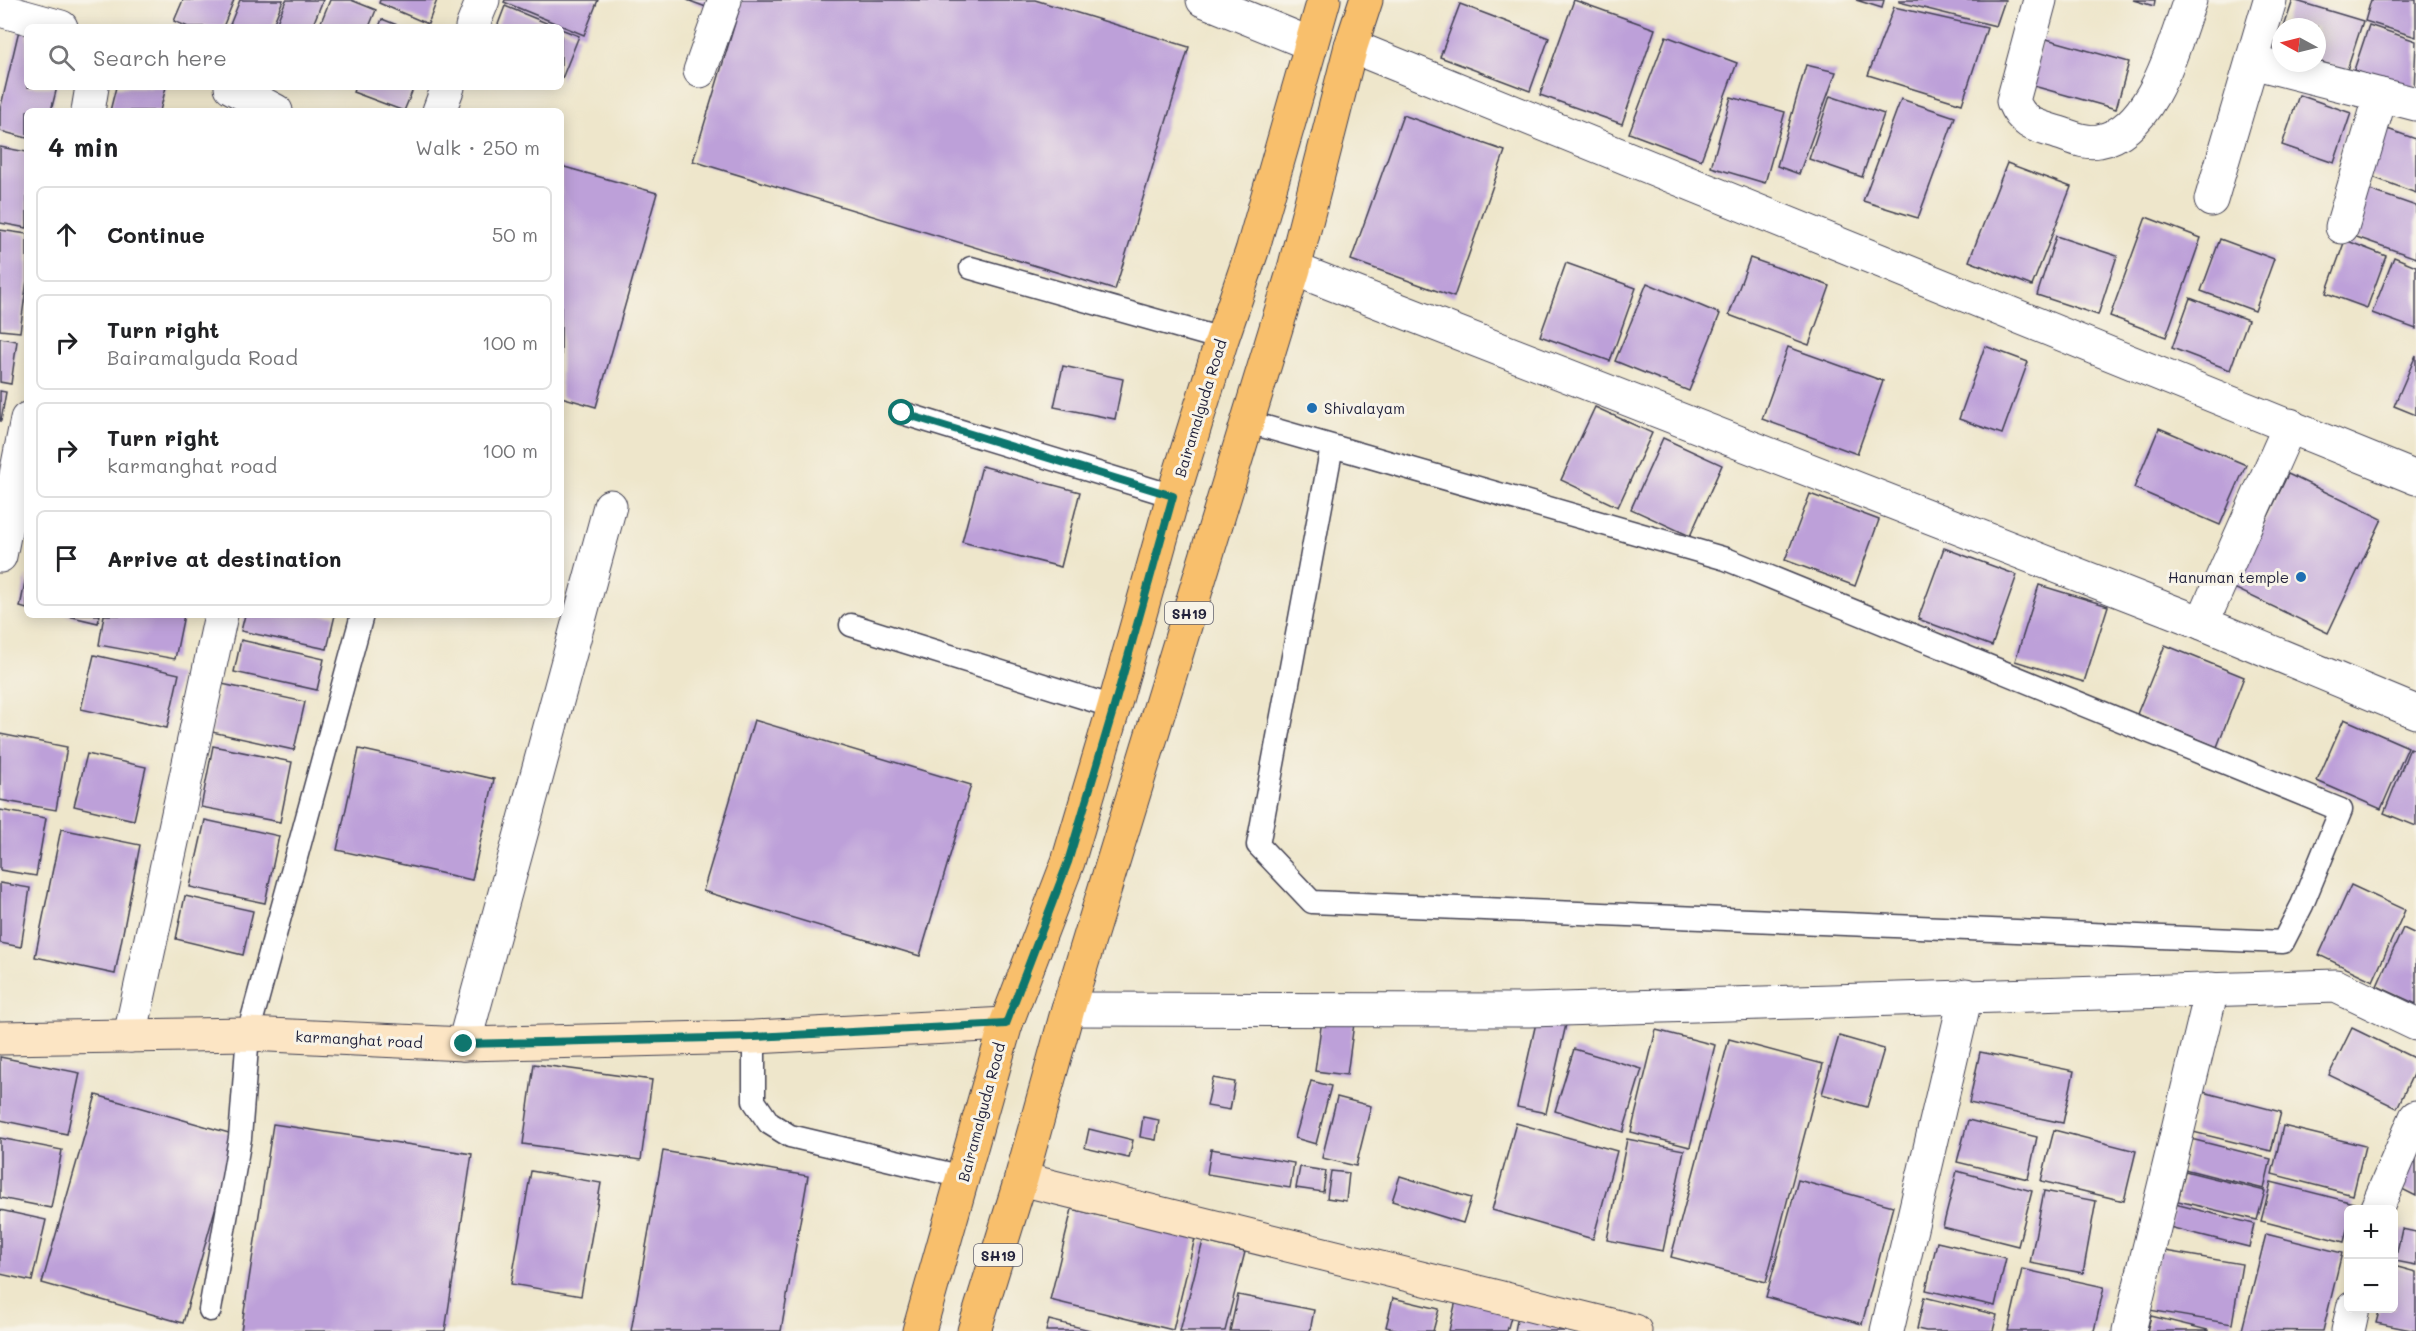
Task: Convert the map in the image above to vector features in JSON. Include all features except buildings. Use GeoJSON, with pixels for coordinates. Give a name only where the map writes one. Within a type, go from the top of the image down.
{"type":"FeatureCollection","features":[{"type":"Feature","properties":{"kind":"main road","name":"Bairamalguda Road"},"geometry":{"type":"LineString","coordinates":[[919,1331],[1006,1024],[1068,862],[1176,484],[1252,251],[1324,0]]}},
{"type":"Feature","properties":{"kind":"main road","name":"SH19"},"geometry":{"type":"LineString","coordinates":[[974,1331],[1021,1179],[1068,1009],[1294,269],[1351,46],[1366,0]]}},
{"type":"Feature","properties":{"kind":"main road"},"geometry":{"type":"LineString","coordinates":[[1176,484],[1228,486]]}},
{"type":"Feature","properties":{"kind":"main road","name":"karmanghat road"},"geometry":{"type":"LineString","coordinates":[[0,1038],[248,1034],[464,1044],[754,1037],[1006,1024]]}},
{"type":"Feature","properties":{"kind":"main road"},"geometry":{"type":"LineString","coordinates":[[1021,1179],[1635,1331]]}},
{"type":"Feature","properties":{"kind":"street"},"geometry":{"type":"LineString","coordinates":[[473,24],[483,0]]}},
{"type":"Feature","properties":{"kind":"street"},"geometry":{"type":"LineString","coordinates":[[700,71],[725,0]]}},
{"type":"Feature","properties":{"kind":"street"},"geometry":{"type":"LineString","coordinates":[[1203,0],[1311,44]]}},
{"type":"Feature","properties":{"kind":"street"},"geometry":{"type":"LineString","coordinates":[[2040,0],[2013,101],[2018,114],[2028,123],[2086,142],[2100,141],[2116,134],[2129,125],[2148,103],[2165,69],[2190,0]]}},
{"type":"Feature","properties":{"kind":"street"},"geometry":{"type":"LineString","coordinates":[[2211,200],[2270,0]]}},
{"type":"Feature","properties":{"kind":"street"},"geometry":{"type":"LineString","coordinates":[[0,10],[50,24]]}},
{"type":"Feature","properties":{"kind":"street"},"geometry":{"type":"LineString","coordinates":[[1351,46],[2416,478]]}},
{"type":"Feature","properties":{"kind":"street"},"geometry":{"type":"LineString","coordinates":[[2252,62],[2416,104]]}},
{"type":"Feature","properties":{"kind":"street"},"geometry":{"type":"LineString","coordinates":[[88,108],[91,90]]}},
{"type":"Feature","properties":{"kind":"street"},"geometry":{"type":"LineString","coordinates":[[237,90],[270,108]]}},
{"type":"Feature","properties":{"kind":"street"},"geometry":{"type":"LineString","coordinates":[[440,108],[447,90]]}},
{"type":"Feature","properties":{"kind":"street"},"geometry":{"type":"LineString","coordinates":[[2342,227],[2381,95]]}},
{"type":"Feature","properties":{"kind":"street"},"geometry":{"type":"LineString","coordinates":[[1294,269],[2202,623],[2416,712]]}},
{"type":"Feature","properties":{"kind":"street"},"geometry":{"type":"LineString","coordinates":[[2202,623],[2290,425]]}},
{"type":"Feature","properties":{"kind":"street"},"geometry":{"type":"LineString","coordinates":[[0,556],[24,434]]}},
{"type":"Feature","properties":{"kind":"street"},"geometry":{"type":"LineString","coordinates":[[464,1044],[610,506]]}},
{"type":"Feature","properties":{"kind":"street"},"geometry":{"type":"LineString","coordinates":[[130,1036],[220,618]]}},
{"type":"Feature","properties":{"kind":"street"},"geometry":{"type":"LineString","coordinates":[[1068,1009],[1528,1010],[2337,986],[2416,1024]]}},
{"type":"Feature","properties":{"kind":"street"},"geometry":{"type":"LineString","coordinates":[[2129,1331],[2212,989]]}},
{"type":"Feature","properties":{"kind":"street"},"geometry":{"type":"LineString","coordinates":[[1887,1331],[1966,996]]}},
{"type":"Feature","properties":{"kind":"street"},"geometry":{"type":"LineString","coordinates":[[2378,1205],[2416,1117]]}},
{"type":"Feature","properties":{"kind":"street"},"geometry":{"type":"LineString","coordinates":[[2348,1331],[2352,1313]]}},
{"type":"Feature","properties":{"kind":"lane"},"geometry":{"type":"LineString","coordinates":[[971,268],[1222,339]]}},
{"type":"Feature","properties":{"kind":"lane"},"geometry":{"type":"LineString","coordinates":[[902,413],[1176,484]]}},
{"type":"Feature","properties":{"kind":"lane"},"geometry":{"type":"LineString","coordinates":[[1248,422],[1332,446],[1726,559],[2341,810],[2302,905],[2283,942],[1312,902],[1258,845],[1332,446]]}},
{"type":"Feature","properties":{"kind":"lane"},"geometry":{"type":"LineString","coordinates":[[210,1310],[240,1138],[248,1034],[361,618]]}},
{"type":"Feature","properties":{"kind":"lane"},"geometry":{"type":"LineString","coordinates":[[850,625],[1114,707]]}},
{"type":"Feature","properties":{"kind":"lane"},"geometry":{"type":"LineString","coordinates":[[754,1037],[753,1101],[769,1124],[790,1136],[963,1177]]}},
{"type":"Feature","properties":{"kind":"place","name":"Shivalayam"},"geometry":{"type":"Point","coordinates":[1312,408]}},
{"type":"Feature","properties":{"kind":"place","name":"Hanuman temple"},"geometry":{"type":"Point","coordinates":[2301,577]}},
{"type":"Feature","properties":{"kind":"route"},"geometry":{"type":"LineString","coordinates":[[464,1044],[754,1037],[1006,1024],[1068,862],[1173,496],[902,413]]}}]}
